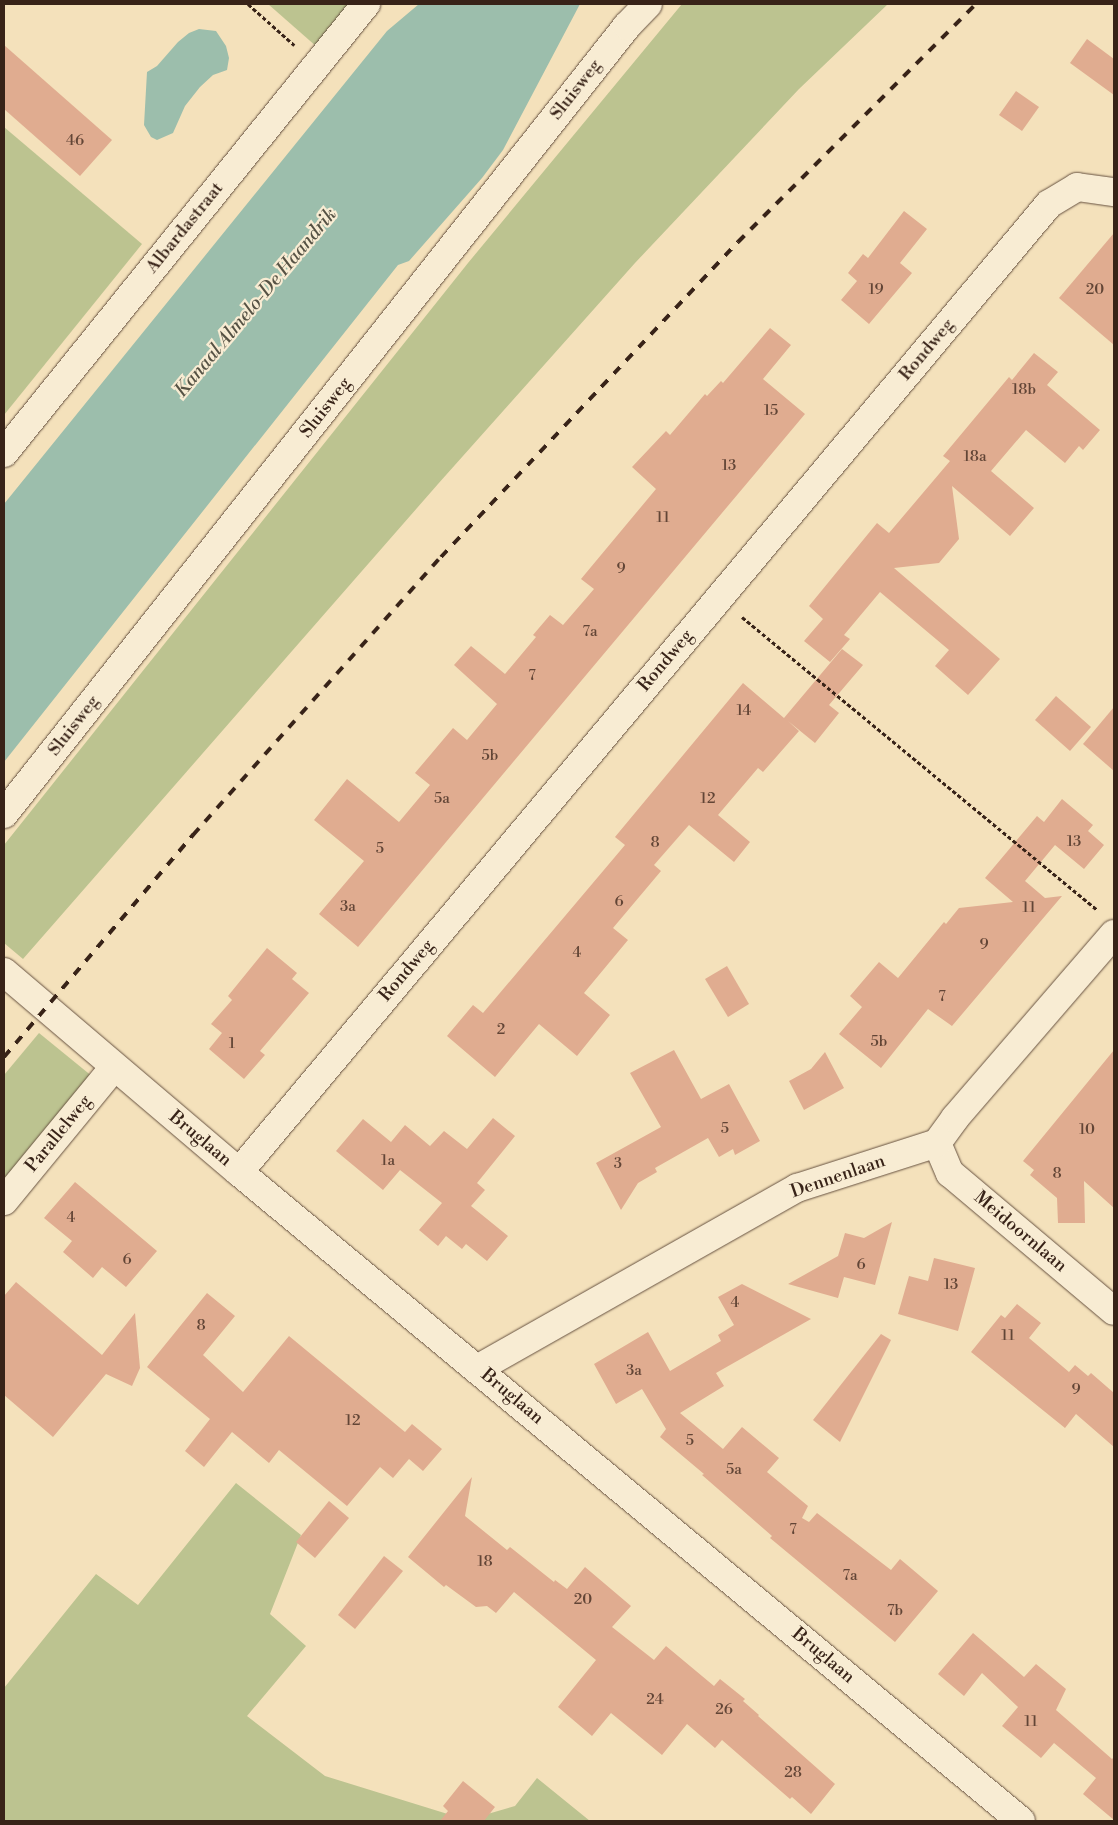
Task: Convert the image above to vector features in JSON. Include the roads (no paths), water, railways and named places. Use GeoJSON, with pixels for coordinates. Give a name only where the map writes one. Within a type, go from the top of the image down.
{"type":"FeatureCollection","features":[{"type":"Feature","properties":{"kind":"street","name":"Albardastraat"},"geometry":{"type":"LineString","coordinates":[[4,453],[366,4]]}},
{"type":"Feature","properties":{"kind":"street","name":"Sluisweg"},"geometry":{"type":"LineString","coordinates":[[4,814],[627,26],[648,4]]}},
{"type":"Feature","properties":{"kind":"street","name":"Rondweg"},"geometry":{"type":"LineString","coordinates":[[239,1172],[1049,204],[1077,187],[1114,192]]}},
{"type":"Feature","properties":{"kind":"street"},"geometry":{"type":"LineString","coordinates":[[937,1143],[955,1118],[1114,934]]}},
{"type":"Feature","properties":{"kind":"street","name":"Bruglaan"},"geometry":{"type":"LineString","coordinates":[[4,972],[239,1172],[1021,1821]]}},
{"type":"Feature","properties":{"kind":"street","name":"Parallelweg"},"geometry":{"type":"LineString","coordinates":[[4,1201],[114,1067]]}},
{"type":"Feature","properties":{"kind":"street","name":"Meidoornlaan"},"geometry":{"type":"LineString","coordinates":[[937,1143],[950,1173],[1114,1311]]}},
{"type":"Feature","properties":{"kind":"street","name":"Dennenlaan"},"geometry":{"type":"LineString","coordinates":[[477,1369],[797,1188],[937,1143]]}},
{"type":"Feature","properties":{"kind":"water","name":"Kanaal Almelo-De Haandrik"},"geometry":{"type":"Polygon","coordinates":[[[419,4],[580,4],[503,150],[482,178],[409,261],[398,265],[4,762],[4,504],[387,31],[419,4]]]}},
{"type":"Feature","properties":{"kind":"water"},"geometry":{"type":"Polygon","coordinates":[[[199,29],[216,31],[226,46],[229,58],[227,70],[213,75],[200,87],[185,106],[173,133],[157,140],[151,137],[144,125],[147,72],[157,66],[178,42],[189,33],[199,29]]]}},
{"type":"Feature","properties":{"kind":"railway"},"geometry":{"type":"LineString","coordinates":[[4,1057],[193,835],[441,557],[738,242],[976,4]]}}]}
